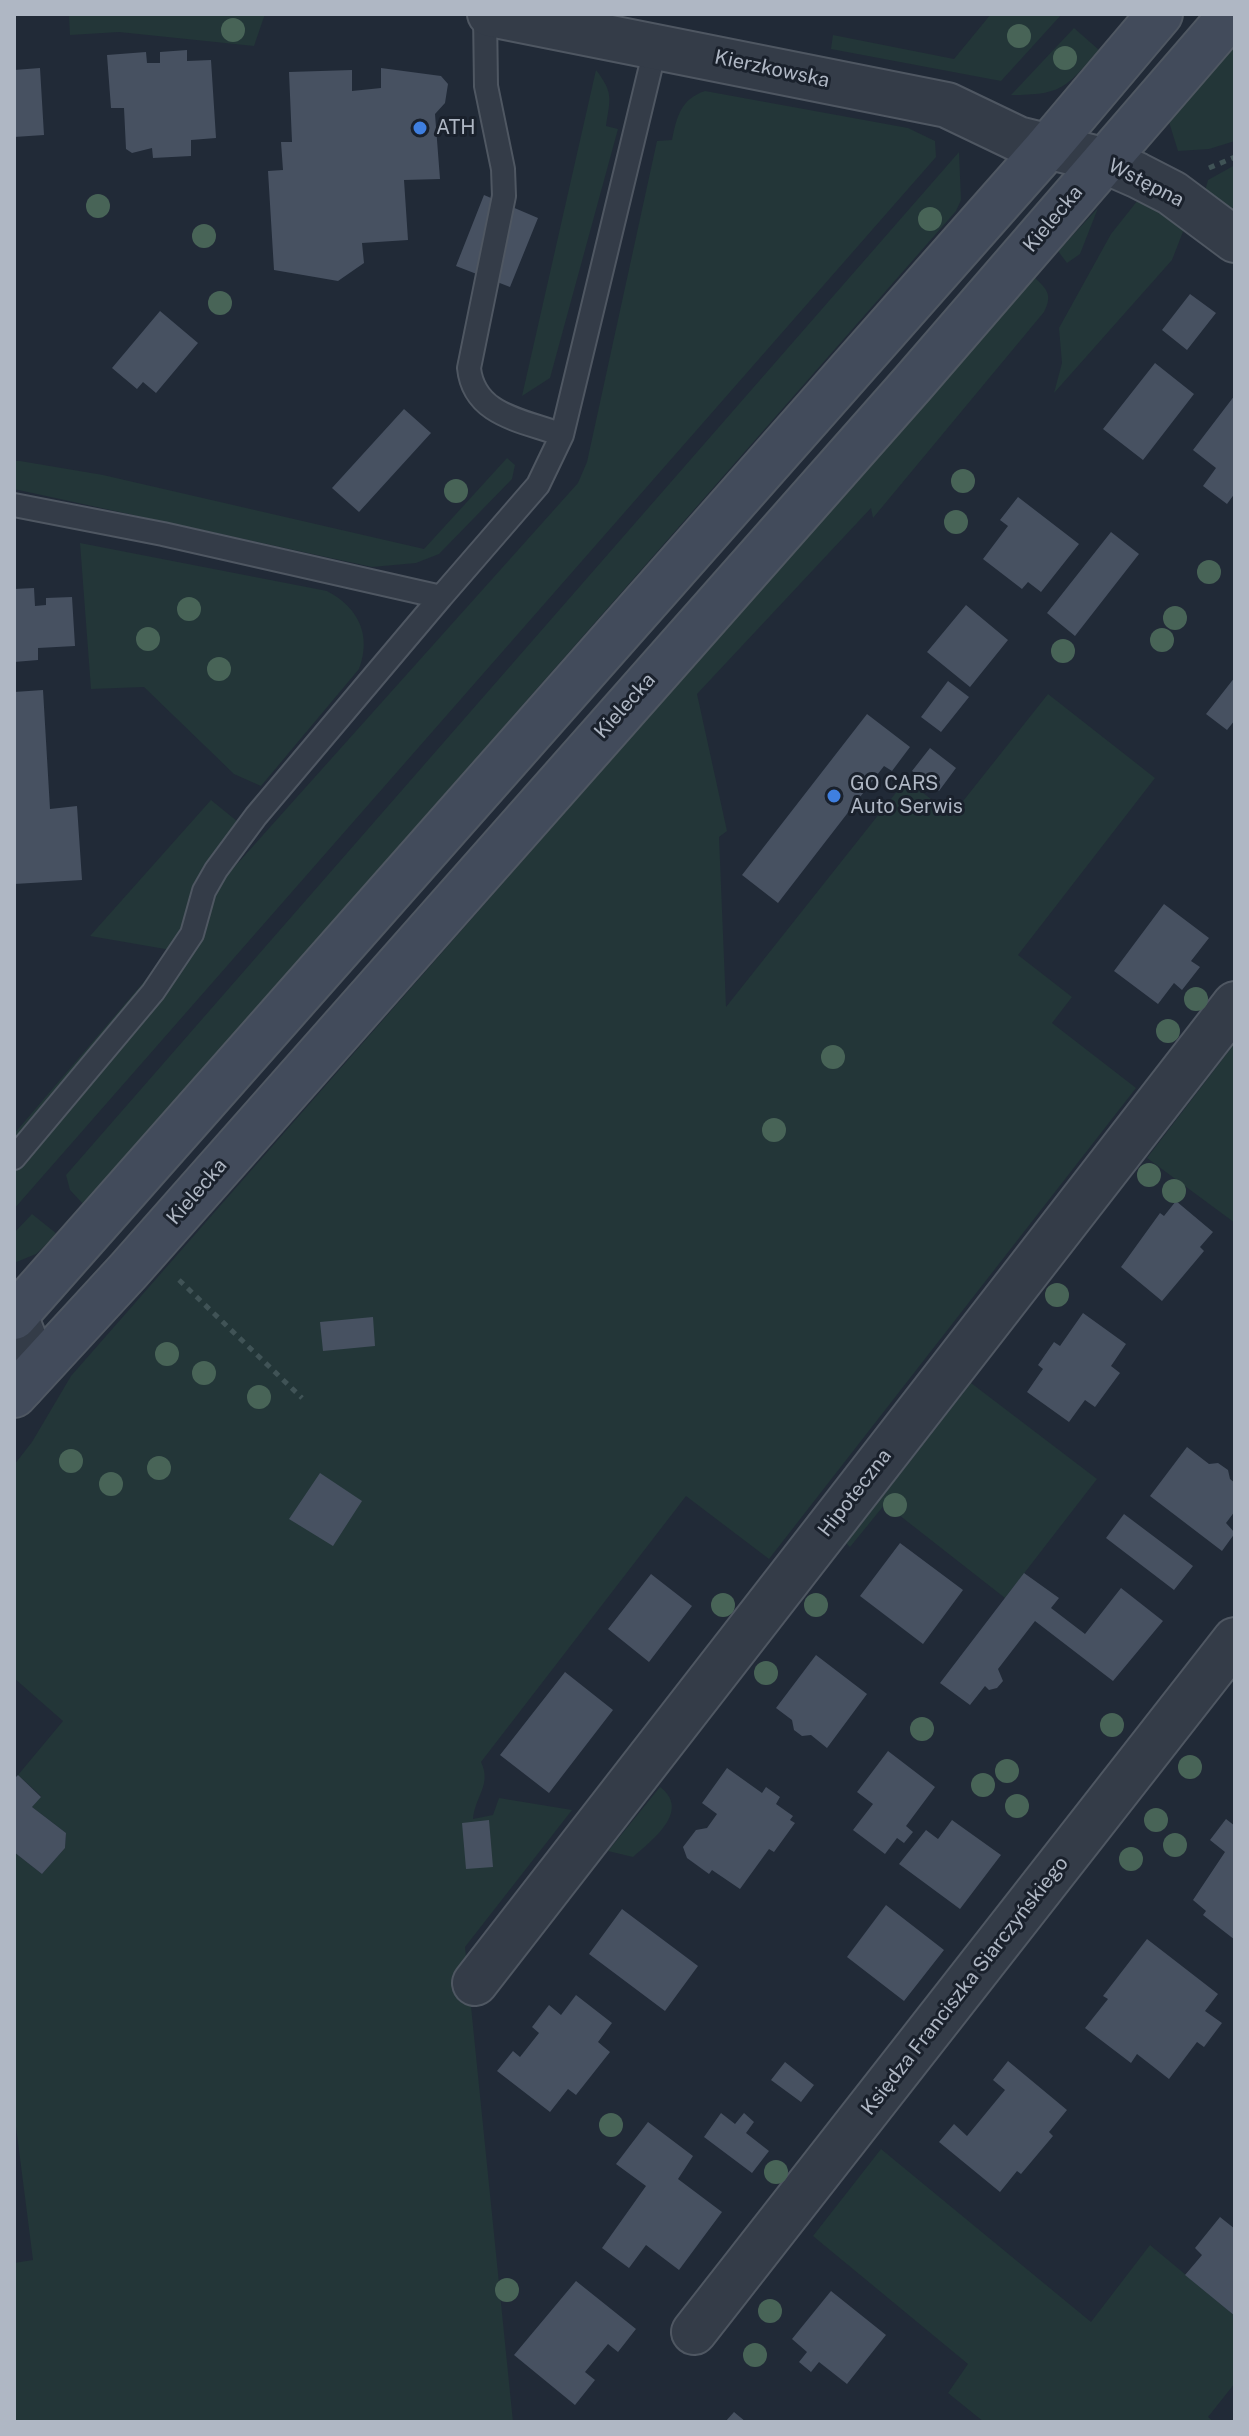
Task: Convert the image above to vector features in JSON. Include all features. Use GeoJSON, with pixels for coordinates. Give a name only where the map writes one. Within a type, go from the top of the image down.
{"type":"FeatureCollection","features":[{"type":"Feature","properties":{"kind":"main road"},"geometry":{"type":"LineString","coordinates":[[14,1316],[1046,149],[1160,14]]}},
{"type":"Feature","properties":{"kind":"main road","name":"Kielecka"},"geometry":{"type":"LineString","coordinates":[[18,1390],[147,1249],[913,383],[1232,14]]}},
{"type":"Feature","properties":{"kind":"street","name":"Kierzkowska"},"geometry":{"type":"LineString","coordinates":[[488,14],[658,30],[947,105],[1046,149]]}},
{"type":"Feature","properties":{"kind":"street","name":"Wstępna"},"geometry":{"type":"LineString","coordinates":[[1046,149],[1103,160],[1172,193],[1235,240]]}},
{"type":"Feature","properties":{"kind":"street","name":"Hipoteczna"},"geometry":{"type":"LineString","coordinates":[[475,1983],[1235,1004]]}},
{"type":"Feature","properties":{"kind":"street"},"geometry":{"type":"LineString","coordinates":[[14,1316],[49,1323],[80,1323]]}},
{"type":"Feature","properties":{"kind":"street"},"geometry":{"type":"LineString","coordinates":[[14,1316],[27,1346],[18,1390]]}},
{"type":"Feature","properties":{"kind":"street","name":"Księdza Franciszka Siarczyńskiego"},"geometry":{"type":"LineString","coordinates":[[694,2332],[1235,1640]]}},
{"type":"Feature","properties":{"kind":"lane"},"geometry":{"type":"LineString","coordinates":[[488,14],[486,86],[503,169],[504,196],[469,368],[470,383],[477,397],[487,406],[562,435]]}},
{"type":"Feature","properties":{"kind":"lane"},"geometry":{"type":"LineString","coordinates":[[14,1158],[153,992],[192,934],[204,891],[216,870],[256,816],[538,485],[562,435],[658,30]]}},
{"type":"Feature","properties":{"kind":"lane"},"geometry":{"type":"LineString","coordinates":[[14,505],[163,534],[441,597]]}},
{"type":"Feature","properties":{"kind":"path"},"geometry":{"type":"LineString","coordinates":[[147,1249],[302,1398]]}},
{"type":"Feature","properties":{"kind":"shaded area"},"geometry":{"type":"Polygon","coordinates":[[[69,14],[265,14],[254,46],[119,32],[70,35],[69,14]]]}},
{"type":"Feature","properties":{"kind":"shaded area"},"geometry":{"type":"Polygon","coordinates":[[[991,14],[1062,14],[1001,81],[831,49],[833,35],[954,59],[991,14]]]}},
{"type":"Feature","properties":{"kind":"shaded area"},"geometry":{"type":"Polygon","coordinates":[[[1074,28],[1099,50],[1079,73],[1053,91],[1011,95],[1074,28]]]}},
{"type":"Feature","properties":{"kind":"shaded area"},"geometry":{"type":"Polygon","coordinates":[[[1235,45],[1235,141],[1209,149],[1178,151],[1169,122],[1235,45]]]}},
{"type":"Feature","properties":{"kind":"shaded area"},"geometry":{"type":"Polygon","coordinates":[[[596,70],[609,96],[606,126],[618,129],[550,378],[522,396],[596,70]]]}},
{"type":"Feature","properties":{"kind":"shaded area"},"geometry":{"type":"Polygon","coordinates":[[[705,91],[908,128],[935,141],[936,157],[14,1209],[14,1134],[171,950],[90,936],[211,800],[238,822],[195,896],[212,892],[578,483],[587,462],[657,141],[672,140],[685,104],[705,91]]]}},
{"type":"Feature","properties":{"kind":"shaded area"},"geometry":{"type":"Polygon","coordinates":[[[959,152],[961,200],[956,211],[84,1205],[70,1190],[66,1175],[959,152]]]}},
{"type":"Feature","properties":{"kind":"shaded area"},"geometry":{"type":"Polygon","coordinates":[[[1235,165],[1235,219],[1205,191],[1208,180],[1235,165]]]}},
{"type":"Feature","properties":{"kind":"shaded area"},"geometry":{"type":"Polygon","coordinates":[[[1138,200],[1186,224],[1172,260],[1054,393],[1062,363],[1059,328],[1111,234],[1138,200]]]}},
{"type":"Feature","properties":{"kind":"shaded area"},"geometry":{"type":"Polygon","coordinates":[[[1098,208],[1080,254],[1067,263],[1058,251],[1098,208]]]}},
{"type":"Feature","properties":{"kind":"shaded area"},"geometry":{"type":"Polygon","coordinates":[[[1034,277],[1047,293],[1044,312],[873,518],[871,508],[697,694],[727,831],[719,837],[726,1007],[906,780],[952,815],[1048,694],[1155,778],[1018,955],[1072,997],[1052,1023],[1136,1088],[769,1559],[686,1496],[481,1762],[485,1777],[473,1819],[493,1815],[499,1798],[572,1810],[465,1947],[513,2422],[14,2422],[14,2263],[33,2260],[14,2111],[14,1852],[42,1874],[65,1848],[66,1833],[32,1807],[41,1796],[18,1775],[63,1721],[14,1678],[14,1465],[32,1442],[71,1376],[1034,277]]]}},
{"type":"Feature","properties":{"kind":"shaded area"},"geometry":{"type":"Polygon","coordinates":[[[507,458],[515,465],[512,479],[439,554],[416,563],[372,567],[14,489],[14,461],[20,461],[103,475],[424,549],[507,458]]]}},
{"type":"Feature","properties":{"kind":"shaded area"},"geometry":{"type":"Polygon","coordinates":[[[80,543],[327,591],[347,605],[360,623],[364,645],[359,669],[261,786],[234,774],[144,687],[91,689],[80,543]]]}},
{"type":"Feature","properties":{"kind":"shaded area"},"geometry":{"type":"Polygon","coordinates":[[[1235,1043],[1235,1223],[1147,1158],[1235,1043]]]}},
{"type":"Feature","properties":{"kind":"shaded area"},"geometry":{"type":"Polygon","coordinates":[[[32,1214],[57,1234],[36,1254],[14,1263],[14,1233],[32,1214]]]}},
{"type":"Feature","properties":{"kind":"shaded area"},"geometry":{"type":"Polygon","coordinates":[[[971,1383],[1097,1479],[1005,1598],[885,1504],[850,1547],[846,1543],[971,1383]]]}},
{"type":"Feature","properties":{"kind":"shaded area"},"geometry":{"type":"Polygon","coordinates":[[[660,1787],[669,1796],[672,1806],[658,1834],[633,1857],[608,1851],[660,1787]]]}},
{"type":"Feature","properties":{"kind":"shaded area"},"geometry":{"type":"Polygon","coordinates":[[[881,2149],[1091,2322],[1150,2245],[1235,2316],[1235,2383],[1208,2417],[1214,2422],[984,2422],[948,2393],[968,2364],[813,2236],[881,2149]]]}},
{"type":"Feature","properties":{"kind":"building"},"geometry":{"type":"Polygon","coordinates":[[[187,50],[187,61],[211,60],[216,138],[191,140],[191,156],[153,158],[152,148],[132,153],[126,149],[124,108],[111,108],[107,55],[146,52],[147,63],[160,63],[160,52],[187,50]]]}},
{"type":"Feature","properties":{"kind":"building"},"geometry":{"type":"Polygon","coordinates":[[[40,68],[44,135],[14,137],[14,70],[40,68]]]}},
{"type":"Feature","properties":{"kind":"building"},"geometry":{"type":"Polygon","coordinates":[[[381,68],[441,76],[448,84],[445,103],[435,114],[440,179],[404,180],[408,240],[362,243],[364,263],[338,281],[274,270],[268,171],[283,170],[281,142],[292,142],[289,72],[352,70],[352,91],[381,88],[381,68]]]}},
{"type":"Feature","properties":{"kind":"building"},"geometry":{"type":"Polygon","coordinates":[[[484,195],[538,218],[510,287],[456,266],[484,195]]]}},
{"type":"Feature","properties":{"kind":"building"},"geometry":{"type":"Polygon","coordinates":[[[1190,294],[1216,313],[1187,350],[1162,330],[1190,294]]]}},
{"type":"Feature","properties":{"kind":"building"},"geometry":{"type":"Polygon","coordinates":[[[160,311],[198,343],[156,393],[143,382],[137,389],[112,368],[160,311]]]}},
{"type":"Feature","properties":{"kind":"building"},"geometry":{"type":"Polygon","coordinates":[[[1155,363],[1194,394],[1143,460],[1103,429],[1155,363]]]}},
{"type":"Feature","properties":{"kind":"building"},"geometry":{"type":"Polygon","coordinates":[[[1235,395],[1235,493],[1227,504],[1203,486],[1216,468],[1193,450],[1235,395]]]}},
{"type":"Feature","properties":{"kind":"building"},"geometry":{"type":"Polygon","coordinates":[[[404,409],[431,433],[359,512],[332,488],[404,409]]]}},
{"type":"Feature","properties":{"kind":"building"},"geometry":{"type":"Polygon","coordinates":[[[1018,497],[1079,544],[1041,592],[1028,582],[1022,589],[983,559],[1008,526],[1000,520],[1018,497]]]}},
{"type":"Feature","properties":{"kind":"building"},"geometry":{"type":"Polygon","coordinates":[[[1111,532],[1139,554],[1075,636],[1047,613],[1111,532]]]}},
{"type":"Feature","properties":{"kind":"building"},"geometry":{"type":"Polygon","coordinates":[[[34,588],[35,606],[46,605],[46,598],[72,597],[75,646],[38,648],[38,660],[14,662],[14,589],[34,588]]]}},
{"type":"Feature","properties":{"kind":"building"},"geometry":{"type":"Polygon","coordinates":[[[966,605],[1008,640],[970,687],[927,652],[966,605]]]}},
{"type":"Feature","properties":{"kind":"building"},"geometry":{"type":"Polygon","coordinates":[[[1235,677],[1235,720],[1227,730],[1206,714],[1235,677]]]}},
{"type":"Feature","properties":{"kind":"building"},"geometry":{"type":"Polygon","coordinates":[[[948,681],[969,697],[941,732],[921,717],[948,681]]]}},
{"type":"Feature","properties":{"kind":"building"},"geometry":{"type":"Polygon","coordinates":[[[43,690],[50,809],[77,806],[82,880],[14,884],[14,692],[43,690]]]}},
{"type":"Feature","properties":{"kind":"building"},"geometry":{"type":"Polygon","coordinates":[[[867,714],[910,747],[892,771],[884,766],[778,903],[742,875],[867,714]]]}},
{"type":"Feature","properties":{"kind":"building"},"geometry":{"type":"Polygon","coordinates":[[[930,748],[956,768],[939,791],[912,771],[930,748]]]}},
{"type":"Feature","properties":{"kind":"building"},"geometry":{"type":"Polygon","coordinates":[[[1164,904],[1209,938],[1191,961],[1200,967],[1182,990],[1174,983],[1158,1004],[1114,971],[1164,904]]]}},
{"type":"Feature","properties":{"kind":"building"},"geometry":{"type":"Polygon","coordinates":[[[1176,1201],[1213,1232],[1200,1247],[1204,1251],[1162,1301],[1121,1267],[1160,1213],[1164,1216],[1176,1201]]]}},
{"type":"Feature","properties":{"kind":"building"},"geometry":{"type":"Polygon","coordinates":[[[1083,1313],[1126,1344],[1111,1366],[1120,1373],[1095,1407],[1085,1400],[1069,1422],[1027,1392],[1043,1369],[1038,1365],[1054,1342],[1060,1346],[1083,1313]]]}},
{"type":"Feature","properties":{"kind":"building"},"geometry":{"type":"Polygon","coordinates":[[[373,1317],[375,1346],[323,1351],[320,1322],[373,1317]]]}},
{"type":"Feature","properties":{"kind":"building"},"geometry":{"type":"Polygon","coordinates":[[[1187,1447],[1209,1464],[1218,1463],[1228,1470],[1230,1479],[1235,1483],[1235,1511],[1226,1523],[1235,1533],[1222,1551],[1150,1496],[1187,1447]]]}},
{"type":"Feature","properties":{"kind":"building"},"geometry":{"type":"Polygon","coordinates":[[[320,1473],[362,1501],[333,1546],[289,1519],[320,1473]]]}},
{"type":"Feature","properties":{"kind":"building"},"geometry":{"type":"Polygon","coordinates":[[[1124,1514],[1193,1566],[1174,1590],[1106,1538],[1124,1514]]]}},
{"type":"Feature","properties":{"kind":"building"},"geometry":{"type":"Polygon","coordinates":[[[900,1543],[963,1590],[923,1644],[860,1596],[900,1543]]]}},
{"type":"Feature","properties":{"kind":"building"},"geometry":{"type":"Polygon","coordinates":[[[1024,1573],[1059,1598],[1051,1608],[1085,1634],[1121,1588],[1163,1621],[1113,1681],[1035,1621],[998,1669],[1003,1681],[997,1688],[989,1690],[985,1686],[970,1705],[940,1683],[1024,1573]]]}},
{"type":"Feature","properties":{"kind":"building"},"geometry":{"type":"Polygon","coordinates":[[[651,1574],[692,1606],[649,1662],[608,1629],[651,1574]]]}},
{"type":"Feature","properties":{"kind":"building"},"geometry":{"type":"Polygon","coordinates":[[[816,1655],[867,1694],[827,1748],[811,1735],[802,1736],[794,1730],[792,1720],[776,1708],[816,1655]]]}},
{"type":"Feature","properties":{"kind":"building"},"geometry":{"type":"Polygon","coordinates":[[[565,1672],[613,1710],[549,1793],[500,1755],[565,1672]]]}},
{"type":"Feature","properties":{"kind":"building"},"geometry":{"type":"Polygon","coordinates":[[[888,1751],[935,1787],[906,1826],[913,1832],[904,1843],[897,1838],[885,1854],[853,1830],[873,1804],[857,1792],[888,1751]]]}},
{"type":"Feature","properties":{"kind":"building"},"geometry":{"type":"Polygon","coordinates":[[[727,1768],[762,1793],[766,1787],[780,1797],[776,1804],[793,1816],[790,1820],[795,1823],[774,1852],[769,1849],[740,1889],[712,1870],[709,1874],[687,1858],[683,1847],[696,1830],[707,1828],[717,1814],[702,1803],[727,1768]]]}},
{"type":"Feature","properties":{"kind":"building"},"geometry":{"type":"Polygon","coordinates":[[[18,1775],[41,1797],[32,1807],[66,1833],[65,1848],[42,1874],[14,1852],[14,1779],[18,1775]]]}},
{"type":"Feature","properties":{"kind":"building"},"geometry":{"type":"Polygon","coordinates":[[[1226,1819],[1235,1826],[1235,1940],[1203,1915],[1206,1911],[1193,1900],[1225,1852],[1210,1840],[1226,1819]]]}},
{"type":"Feature","properties":{"kind":"building"},"geometry":{"type":"Polygon","coordinates":[[[489,1820],[493,1867],[466,1869],[462,1823],[489,1820]]]}},
{"type":"Feature","properties":{"kind":"building"},"geometry":{"type":"Polygon","coordinates":[[[952,1820],[1001,1855],[960,1909],[899,1864],[926,1830],[938,1839],[952,1820]]]}},
{"type":"Feature","properties":{"kind":"building"},"geometry":{"type":"Polygon","coordinates":[[[886,1905],[944,1950],[904,2001],[847,1957],[886,1905]]]}},
{"type":"Feature","properties":{"kind":"building"},"geometry":{"type":"Polygon","coordinates":[[[622,1909],[698,1966],[665,2011],[589,1954],[622,1909]]]}},
{"type":"Feature","properties":{"kind":"building"},"geometry":{"type":"Polygon","coordinates":[[[1147,1939],[1218,1994],[1205,2011],[1222,2023],[1204,2047],[1197,2042],[1169,2079],[1137,2054],[1131,2063],[1085,2028],[1108,1999],[1103,1996],[1147,1939]]]}},
{"type":"Feature","properties":{"kind":"building"},"geometry":{"type":"Polygon","coordinates":[[[576,1995],[612,2023],[598,2042],[610,2052],[576,2095],[568,2089],[550,2112],[497,2071],[513,2051],[520,2057],[539,2033],[532,2027],[549,2005],[561,2015],[576,1995]]]}},
{"type":"Feature","properties":{"kind":"building"},"geometry":{"type":"Polygon","coordinates":[[[1008,2061],[1067,2110],[1049,2132],[1053,2136],[1021,2174],[1017,2171],[1000,2192],[939,2142],[954,2124],[967,2136],[1005,2090],[993,2080],[1008,2061]]]}},
{"type":"Feature","properties":{"kind":"building"},"geometry":{"type":"Polygon","coordinates":[[[785,2062],[814,2085],[801,2102],[771,2080],[785,2062]]]}},
{"type":"Feature","properties":{"kind":"building"},"geometry":{"type":"Polygon","coordinates":[[[721,2113],[735,2124],[744,2113],[754,2122],[746,2133],[769,2151],[752,2173],[704,2137],[721,2113]]]}},
{"type":"Feature","properties":{"kind":"building"},"geometry":{"type":"Polygon","coordinates":[[[648,2122],[693,2156],[678,2179],[722,2212],[679,2270],[646,2245],[629,2268],[602,2248],[646,2186],[616,2164],[648,2122]]]}},
{"type":"Feature","properties":{"kind":"building"},"geometry":{"type":"Polygon","coordinates":[[[1220,2217],[1235,2229],[1235,2316],[1185,2275],[1202,2255],[1195,2248],[1220,2217]]]}},
{"type":"Feature","properties":{"kind":"building"},"geometry":{"type":"Polygon","coordinates":[[[576,2281],[636,2329],[618,2352],[608,2344],[585,2372],[595,2380],[575,2405],[514,2355],[576,2281]]]}},
{"type":"Feature","properties":{"kind":"building"},"geometry":{"type":"Polygon","coordinates":[[[831,2291],[886,2335],[847,2384],[819,2362],[811,2372],[799,2362],[807,2352],[792,2339],[831,2291]]]}},
{"type":"Feature","properties":{"kind":"building"},"geometry":{"type":"Polygon","coordinates":[[[734,2412],[746,2422],[725,2422],[734,2412]]]}},
{"type":"Feature","properties":{"kind":"place","name":"ATH"},"geometry":{"type":"Point","coordinates":[420,128]}},
{"type":"Feature","properties":{"kind":"place","name":"GO CARS Auto Serwis"},"geometry":{"type":"Point","coordinates":[834,796]}}]}
